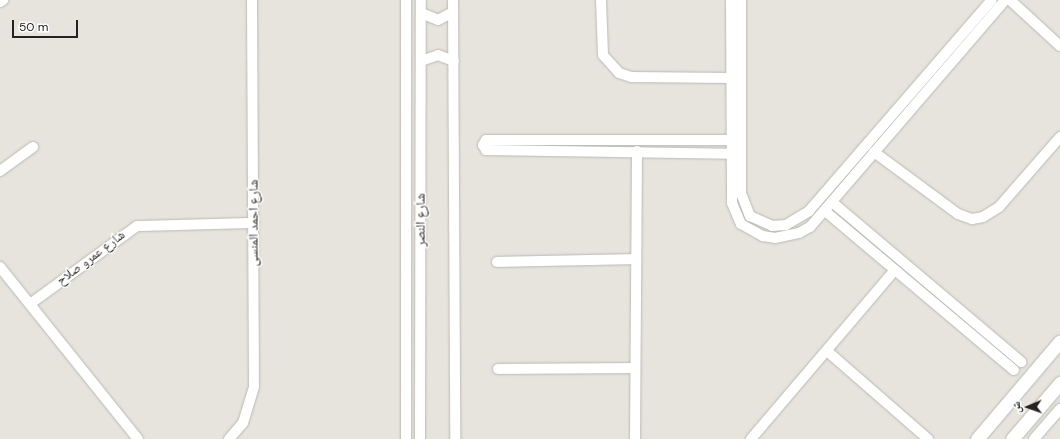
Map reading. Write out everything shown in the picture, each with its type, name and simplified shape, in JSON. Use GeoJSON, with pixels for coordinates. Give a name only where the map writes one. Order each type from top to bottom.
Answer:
{"type":"FeatureCollection","features":[{"type":"Feature","properties":{"kind":"street","name":"شارع احمد المنسى"},"geometry":{"type":"LineString","coordinates":[[229,439],[243,423],[254,387],[252,0]]}},
{"type":"Feature","properties":{"kind":"street"},"geometry":{"type":"LineString","coordinates":[[406,0],[406,439]]}},
{"type":"Feature","properties":{"kind":"street","name":"شارع النصر"},"geometry":{"type":"LineString","coordinates":[[420,439],[421,0]]}},
{"type":"Feature","properties":{"kind":"street"},"geometry":{"type":"LineString","coordinates":[[453,0],[455,439]]}},
{"type":"Feature","properties":{"kind":"street"},"geometry":{"type":"LineString","coordinates":[[601,0],[603,55],[619,73],[631,77],[730,78]]}},
{"type":"Feature","properties":{"kind":"street"},"geometry":{"type":"LineString","coordinates":[[731,0],[730,154],[735,214],[752,231],[763,236],[787,237],[810,226],[832,202],[874,152],[992,0]]}},
{"type":"Feature","properties":{"kind":"street"},"geometry":{"type":"LineString","coordinates":[[741,0],[741,193],[743,206],[759,222],[786,225],[809,211],[936,72],[1005,0]]}},
{"type":"Feature","properties":{"kind":"street"},"geometry":{"type":"LineString","coordinates":[[1010,0],[1060,46]]}},
{"type":"Feature","properties":{"kind":"street"},"geometry":{"type":"LineString","coordinates":[[421,13],[438,20],[454,12]]}},
{"type":"Feature","properties":{"kind":"street"},"geometry":{"type":"LineString","coordinates":[[421,61],[438,55],[454,61]]}},
{"type":"Feature","properties":{"kind":"street"},"geometry":{"type":"LineString","coordinates":[[874,152],[958,214],[972,219],[983,217],[999,207],[1060,137]]}},
{"type":"Feature","properties":{"kind":"street"},"geometry":{"type":"LineString","coordinates":[[730,140],[682,140],[532,145],[637,151],[730,154]]}},
{"type":"Feature","properties":{"kind":"street"},"geometry":{"type":"LineString","coordinates":[[682,140],[683,153]]}},
{"type":"Feature","properties":{"kind":"street"},"geometry":{"type":"LineString","coordinates":[[0,171],[33,147]]}},
{"type":"Feature","properties":{"kind":"street"},"geometry":{"type":"LineString","coordinates":[[634,439],[637,151]]}},
{"type":"Feature","properties":{"kind":"street"},"geometry":{"type":"LineString","coordinates":[[407,196],[420,195]]}},
{"type":"Feature","properties":{"kind":"street"},"geometry":{"type":"LineString","coordinates":[[832,202],[1021,362]]}},
{"type":"Feature","properties":{"kind":"street"},"geometry":{"type":"LineString","coordinates":[[825,210],[1014,370]]}},
{"type":"Feature","properties":{"kind":"street","name":"شارع عمرو صلاح"},"geometry":{"type":"LineString","coordinates":[[30,304],[137,226],[254,223]]}},
{"type":"Feature","properties":{"kind":"street"},"geometry":{"type":"LineString","coordinates":[[854,235],[861,227]]}},
{"type":"Feature","properties":{"kind":"street"},"geometry":{"type":"LineString","coordinates":[[497,262],[635,259]]}},
{"type":"Feature","properties":{"kind":"street"},"geometry":{"type":"LineString","coordinates":[[0,267],[138,439]]}},
{"type":"Feature","properties":{"kind":"street"},"geometry":{"type":"LineString","coordinates":[[757,437],[826,351],[895,270]]}},
{"type":"Feature","properties":{"kind":"street"},"geometry":{"type":"LineString","coordinates":[[977,439],[1060,341]]}},
{"type":"Feature","properties":{"kind":"street"},"geometry":{"type":"LineString","coordinates":[[826,351],[928,439]]}},
{"type":"Feature","properties":{"kind":"street"},"geometry":{"type":"LineString","coordinates":[[498,369],[634,368]]}},
{"type":"Feature","properties":{"kind":"street"},"geometry":{"type":"LineString","coordinates":[[1012,439],[1060,385]]}},
{"type":"Feature","properties":{"kind":"street"},"geometry":{"type":"LineString","coordinates":[[1034,439],[1060,409]]}}]}
